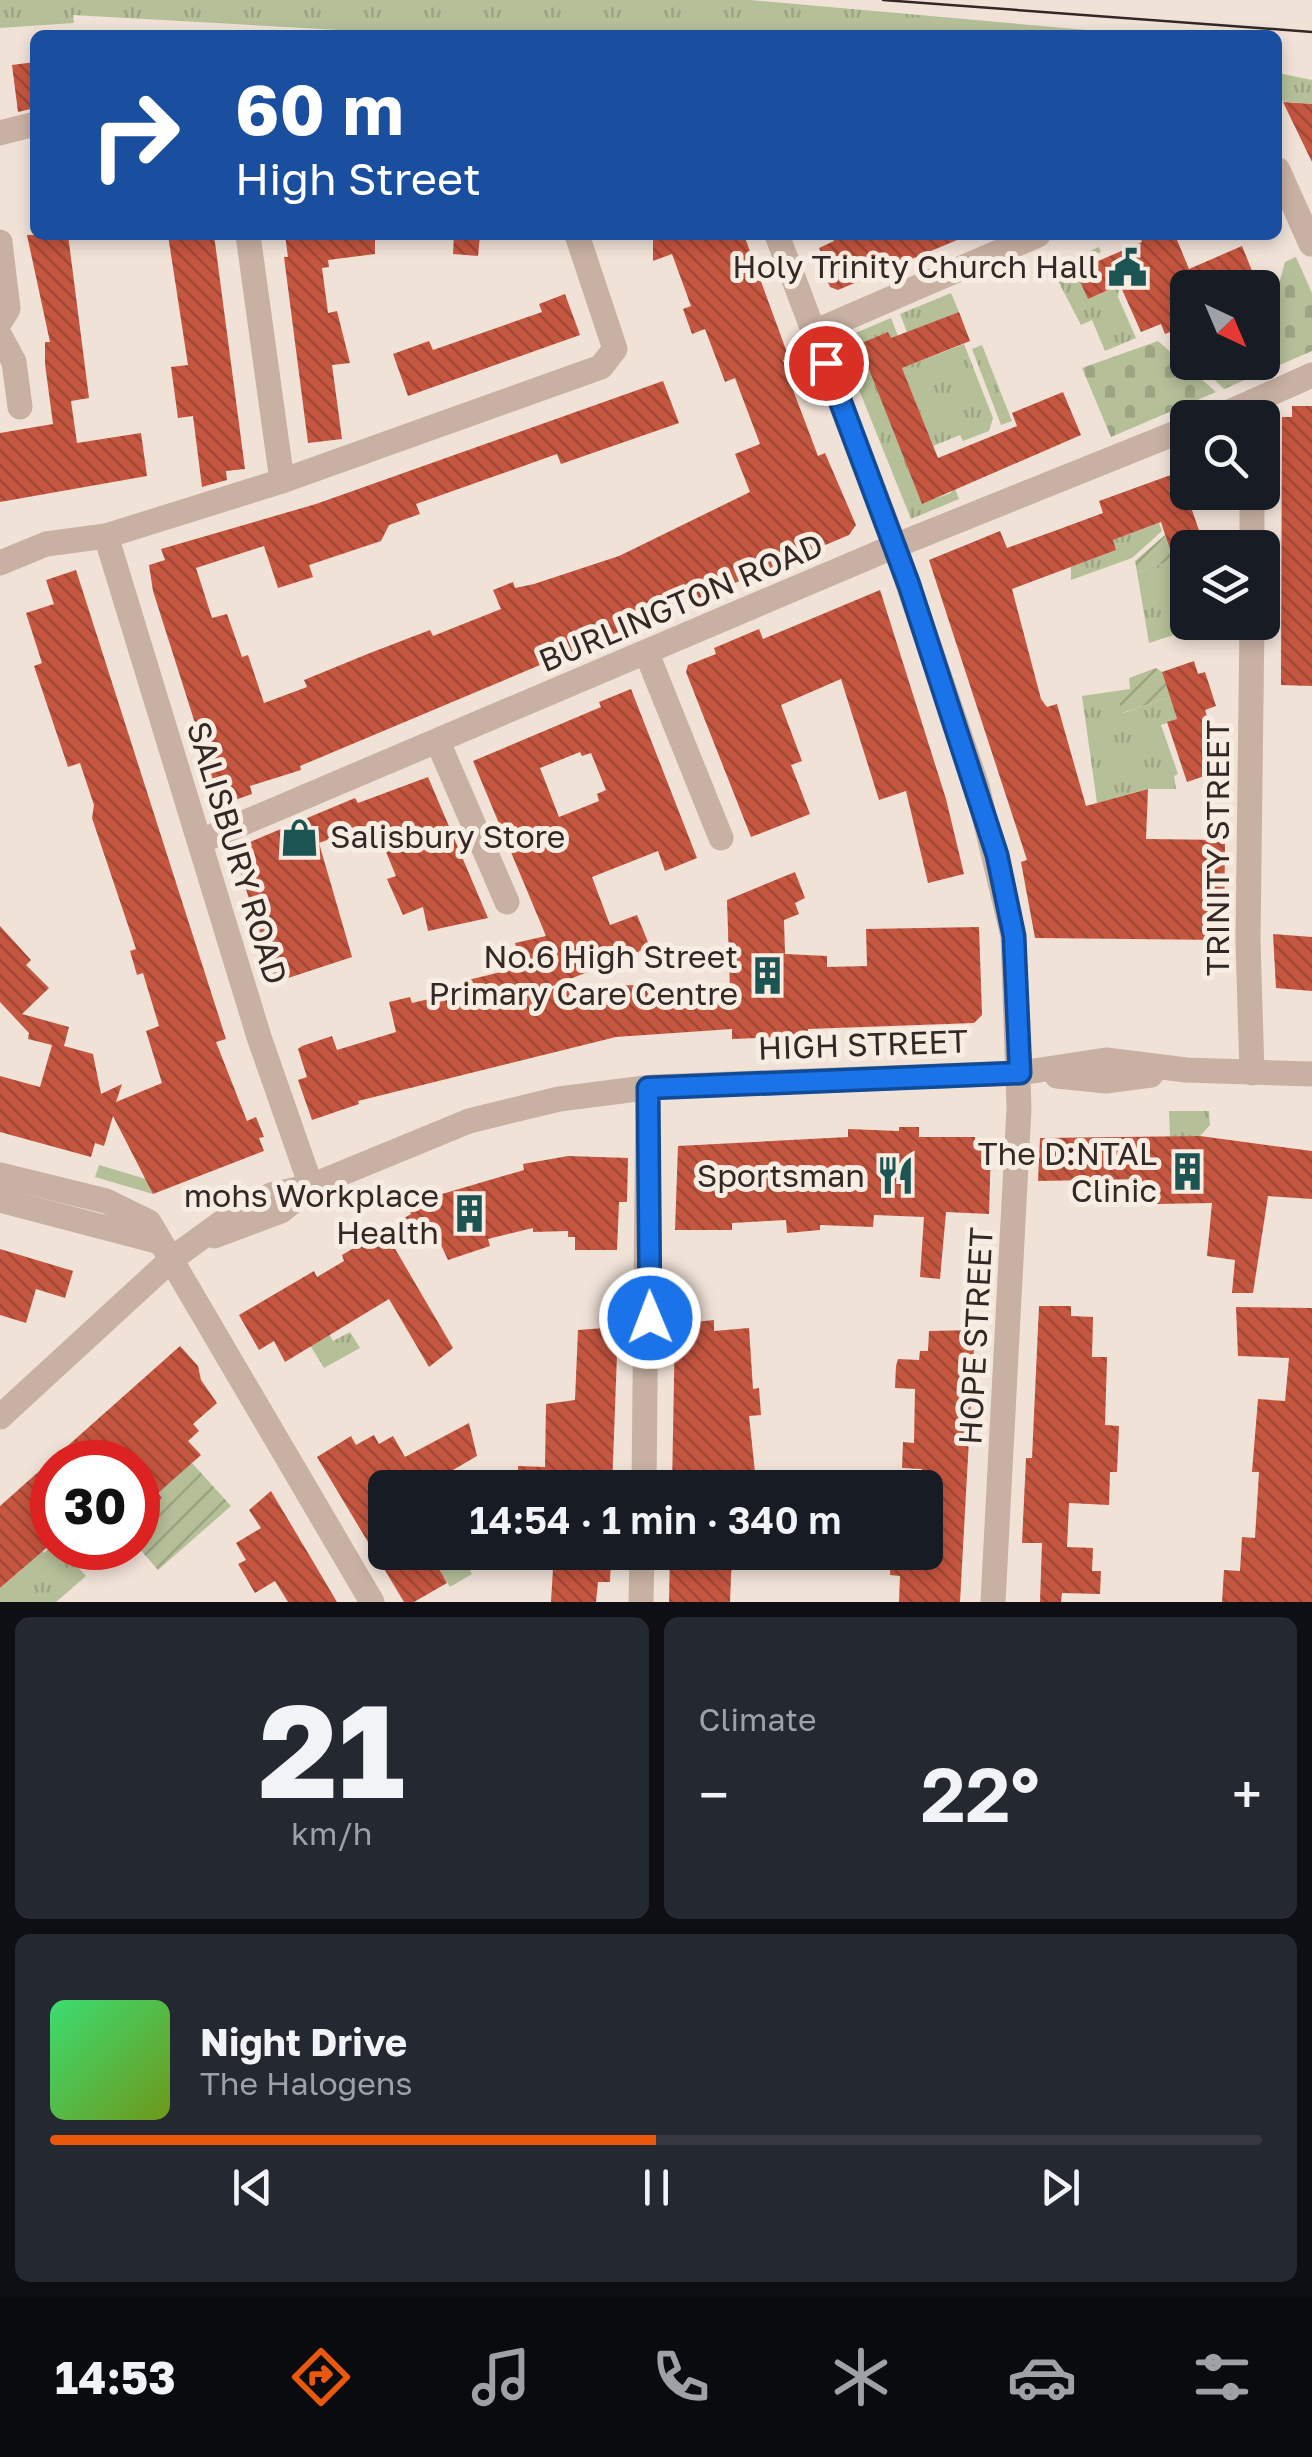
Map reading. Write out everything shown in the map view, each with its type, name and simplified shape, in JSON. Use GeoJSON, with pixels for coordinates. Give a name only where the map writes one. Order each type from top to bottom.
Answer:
{"type":"FeatureCollection","features":[{"type":"Feature","properties":{"kind":"street"},"geometry":{"type":"LineString","coordinates":[[0,133],[30,125]]}},
{"type":"Feature","properties":{"kind":"street"},"geometry":{"type":"LineString","coordinates":[[1282,179],[1312,244]]}},
{"type":"Feature","properties":{"kind":"street"},"geometry":{"type":"LineString","coordinates":[[249,240],[282,481]]}},
{"type":"Feature","properties":{"kind":"street"},"geometry":{"type":"LineString","coordinates":[[0,562],[46,544],[106,536],[282,481],[610,361],[615,349],[612,331],[579,240]]}},
{"type":"Feature","properties":{"kind":"street","name":"HOPE STREET"},"geometry":{"type":"LineString","coordinates":[[779,240],[895,546],[977,786],[1014,936],[1020,1073],[993,1602]]}},
{"type":"Feature","properties":{"kind":"street"},"geometry":{"type":"LineString","coordinates":[[814,332],[1026,240]]}},
{"type":"Feature","properties":{"kind":"street"},"geometry":{"type":"LineString","coordinates":[[0,242],[8,309],[0,322]]}},
{"type":"Feature","properties":{"kind":"street"},"geometry":{"type":"LineString","coordinates":[[0,336],[14,362],[20,407]]}},
{"type":"Feature","properties":{"kind":"street"},"geometry":{"type":"LineString","coordinates":[[1270,400],[1312,376]]}},
{"type":"Feature","properties":{"kind":"street","name":"BURLINGTON ROAD"},"geometry":{"type":"LineString","coordinates":[[200,841],[895,546],[1170,435]]}},
{"type":"Feature","properties":{"kind":"street","name":"SALISBURY ROAD"},"geometry":{"type":"LineString","coordinates":[[106,536],[259,1037],[310,1186]]}},
{"type":"Feature","properties":{"kind":"street","name":"TRINITY STREET"},"geometry":{"type":"LineString","coordinates":[[1252,640],[1248,940],[1252,1073]]}},
{"type":"Feature","properties":{"kind":"street"},"geometry":{"type":"LineString","coordinates":[[647,654],[721,838]]}},
{"type":"Feature","properties":{"kind":"street"},"geometry":{"type":"LineString","coordinates":[[438,742],[506,902]]}},
{"type":"Feature","properties":{"kind":"street","name":"HIGH STREET"},"geometry":{"type":"LineString","coordinates":[[0,1417],[164,1250],[202,1240],[238,1211],[271,1196],[310,1186],[469,1121],[559,1099],[648,1088],[1020,1073],[1106,1060],[1186,1070],[1312,1074]]}},
{"type":"Feature","properties":{"kind":"street"},"geometry":{"type":"LineString","coordinates":[[645,1470],[650,1318],[648,1088]]}},
{"type":"Feature","properties":{"kind":"street"},"geometry":{"type":"LineString","coordinates":[[0,1175],[136,1212],[149,1222],[372,1602]]}},
{"type":"Feature","properties":{"kind":"street"},"geometry":{"type":"LineString","coordinates":[[0,1200],[164,1250]]}},
{"type":"Feature","properties":{"kind":"street"},"geometry":{"type":"LineString","coordinates":[[641,1602],[642,1570]]}},
{"type":"Feature","properties":{"kind":"green space"},"geometry":{"type":"Polygon","coordinates":[[[0,0],[750,0],[1087,30],[339,30],[73,15],[74,23],[0,28],[0,0]]]}},
{"type":"Feature","properties":{"kind":"green space"},"geometry":{"type":"Polygon","coordinates":[[[1282,74],[1312,80],[1312,104],[1282,101],[1282,74]]]}},
{"type":"Feature","properties":{"kind":"green space"},"geometry":{"type":"Polygon","coordinates":[[[1099,247],[1101,252],[1068,267],[1072,276],[1077,274],[1088,299],[1120,286],[1118,297],[1136,338],[1105,351],[1092,320],[1081,325],[1055,275],[1064,262],[1099,247]]]}},
{"type":"Feature","properties":{"kind":"green space"},"geometry":{"type":"Polygon","coordinates":[[[1296,257],[1312,293],[1312,351],[1280,365],[1280,280],[1285,262],[1296,257]]]}},
{"type":"Feature","properties":{"kind":"green space"},"geometry":{"type":"Polygon","coordinates":[[[951,293],[959,312],[907,332],[900,314],[951,293]]]}},
{"type":"Feature","properties":{"kind":"green space"},"geometry":{"type":"Polygon","coordinates":[[[891,318],[898,336],[891,338],[888,332],[859,344],[922,503],[951,493],[954,486],[959,499],[911,519],[839,340],[891,318]]]}},
{"type":"Feature","properties":{"kind":"green space"},"geometry":{"type":"Polygon","coordinates":[[[1158,341],[1170,352],[1170,380],[1202,380],[1216,392],[1197,400],[1170,400],[1170,412],[1111,437],[1082,368],[1158,341]]]}},
{"type":"Feature","properties":{"kind":"green space"},"geometry":{"type":"Polygon","coordinates":[[[964,344],[993,418],[989,431],[963,441],[960,435],[933,446],[902,368],[964,344]]]}},
{"type":"Feature","properties":{"kind":"green space"},"geometry":{"type":"Polygon","coordinates":[[[982,345],[1012,421],[1001,425],[972,349],[982,345]]]}},
{"type":"Feature","properties":{"kind":"green space"},"geometry":{"type":"Polygon","coordinates":[[[1215,380],[1245,380],[1224,389],[1215,380]]]}},
{"type":"Feature","properties":{"kind":"green space"},"geometry":{"type":"Polygon","coordinates":[[[1159,523],[1162,531],[1132,558],[1071,580],[1071,567],[1116,550],[1113,540],[1159,523]]]}},
{"type":"Feature","properties":{"kind":"green space"},"geometry":{"type":"Polygon","coordinates":[[[1165,535],[1170,561],[1137,572],[1135,561],[1165,535]]]}},
{"type":"Feature","properties":{"kind":"green space"},"geometry":{"type":"Polygon","coordinates":[[[1170,561],[1170,636],[1149,643],[1137,572],[1170,561]]]}},
{"type":"Feature","properties":{"kind":"green space"},"geometry":{"type":"Polygon","coordinates":[[[1156,668],[1162,672],[1170,697],[1122,713],[1116,691],[1130,689],[1129,678],[1156,668]]]}},
{"type":"Feature","properties":{"kind":"green space"},"geometry":{"type":"Polygon","coordinates":[[[1116,691],[1123,713],[1170,697],[1177,719],[1161,725],[1178,774],[1174,776],[1176,789],[1147,789],[1097,803],[1082,696],[1116,691]]]}},
{"type":"Feature","properties":{"kind":"green space"},"geometry":{"type":"Polygon","coordinates":[[[1169,1111],[1209,1111],[1210,1125],[1200,1136],[1170,1137],[1169,1111]]]}},
{"type":"Feature","properties":{"kind":"green space"},"geometry":{"type":"Polygon","coordinates":[[[99,1165],[146,1179],[153,1194],[95,1177],[99,1165]]]}},
{"type":"Feature","properties":{"kind":"green space"},"geometry":{"type":"Polygon","coordinates":[[[314,1307],[333,1341],[350,1332],[360,1348],[324,1368],[294,1319],[314,1307]]]}},
{"type":"Feature","properties":{"kind":"green space"},"geometry":{"type":"Polygon","coordinates":[[[192,1463],[231,1506],[160,1568],[162,1498],[160,1487],[192,1463]]]}},
{"type":"Feature","properties":{"kind":"green space"},"geometry":{"type":"Polygon","coordinates":[[[29,1535],[30,1570],[81,1570],[86,1576],[56,1602],[0,1602],[0,1588],[21,1570],[8,1554],[29,1535]]]}},
{"type":"Feature","properties":{"kind":"green space"},"geometry":{"type":"Polygon","coordinates":[[[440,1570],[470,1570],[472,1574],[450,1587],[440,1570]]]}},
{"type":"Feature","properties":{"kind":"building"},"geometry":{"type":"Polygon","coordinates":[[[30,63],[30,109],[18,112],[12,65],[30,63]]]}},
{"type":"Feature","properties":{"kind":"building"},"geometry":{"type":"Polygon","coordinates":[[[1283,102],[1312,104],[1312,162],[1283,102]]]}},
{"type":"Feature","properties":{"kind":"building"},"geometry":{"type":"Polygon","coordinates":[[[27,235],[30,240],[69,240],[89,398],[71,401],[77,443],[141,433],[147,476],[0,502],[0,433],[53,424],[45,364],[45,342],[50,342],[27,235]]]}},
{"type":"Feature","properties":{"kind":"building"},"geometry":{"type":"Polygon","coordinates":[[[169,240],[215,240],[245,469],[226,471],[227,480],[202,487],[193,416],[178,418],[171,367],[188,365],[169,240]]]}},
{"type":"Feature","properties":{"kind":"building"},"geometry":{"type":"Polygon","coordinates":[[[286,240],[375,240],[375,254],[328,260],[329,267],[322,268],[328,313],[337,311],[350,363],[332,365],[342,439],[308,443],[284,257],[288,257],[286,240]]]}},
{"type":"Feature","properties":{"kind":"building"},"geometry":{"type":"Polygon","coordinates":[[[454,240],[480,240],[478,256],[453,254],[454,240]]]}},
{"type":"Feature","properties":{"kind":"building"},"geometry":{"type":"Polygon","coordinates":[[[653,240],[746,240],[789,358],[783,360],[818,456],[825,453],[856,525],[849,535],[300,766],[301,770],[250,786],[252,794],[221,805],[153,591],[149,565],[165,560],[161,549],[316,504],[663,381],[679,423],[561,464],[557,454],[416,504],[420,514],[389,525],[381,541],[309,565],[313,577],[278,588],[264,546],[196,568],[212,618],[227,614],[242,657],[248,655],[264,703],[307,687],[304,680],[370,653],[430,630],[433,636],[501,609],[493,590],[513,582],[515,588],[534,584],[619,556],[750,492],[735,454],[760,444],[735,378],[725,382],[705,329],[692,334],[683,309],[691,306],[672,254],[653,261],[653,240]]]}},
{"type":"Feature","properties":{"kind":"building"},"geometry":{"type":"Polygon","coordinates":[[[957,240],[838,290],[830,287],[819,248],[834,241],[957,240]]]}},
{"type":"Feature","properties":{"kind":"building","name":"Holy Trinity Church Hall"},"geometry":{"type":"Polygon","coordinates":[[[1141,240],[1177,240],[1189,269],[1242,246],[1252,270],[1170,270],[1170,332],[1165,334],[1161,324],[1141,332],[1120,285],[1088,299],[1072,264],[1093,255],[1096,262],[1141,240]]]}},
{"type":"Feature","properties":{"kind":"building"},"geometry":{"type":"Polygon","coordinates":[[[565,294],[580,335],[408,396],[393,354],[429,341],[433,350],[542,312],[539,304],[565,294]]]}},
{"type":"Feature","properties":{"kind":"building"},"geometry":{"type":"Polygon","coordinates":[[[959,312],[970,341],[902,368],[938,458],[1017,426],[1012,413],[1063,392],[1081,435],[922,504],[859,344],[888,332],[891,338],[959,312]]]}},
{"type":"Feature","properties":{"kind":"building"},"geometry":{"type":"Polygon","coordinates":[[[1292,406],[1312,406],[1312,686],[1281,685],[1282,417],[1292,417],[1292,406]]]}},
{"type":"Feature","properties":{"kind":"building"},"geometry":{"type":"Polygon","coordinates":[[[1170,475],[1170,510],[1192,510],[1199,530],[1170,530],[1170,550],[1161,522],[1113,540],[1116,550],[1012,589],[1041,699],[1047,707],[1057,704],[1086,806],[1148,789],[1146,839],[1225,840],[1224,940],[1035,938],[1021,862],[1027,860],[929,560],[1000,531],[1007,548],[1103,513],[1099,501],[1170,475]]]}},
{"type":"Feature","properties":{"kind":"building"},"geometry":{"type":"Polygon","coordinates":[[[76,570],[226,1039],[216,1042],[247,1121],[256,1117],[264,1137],[259,1138],[264,1151],[153,1194],[113,1116],[104,1146],[95,1143],[91,1157],[0,1132],[0,1076],[40,1087],[52,1045],[28,1039],[29,1033],[0,1002],[0,926],[31,960],[26,965],[49,988],[22,1014],[69,1027],[64,1046],[93,1054],[101,1094],[122,1084],[116,1102],[162,1083],[146,1031],[159,1026],[143,973],[137,975],[130,951],[136,949],[92,818],[94,805],[80,763],[68,767],[34,666],[42,663],[26,613],[54,604],[46,580],[76,570]]]}},
{"type":"Feature","properties":{"kind":"building"},"geometry":{"type":"Polygon","coordinates":[[[880,590],[946,799],[964,874],[928,883],[906,791],[879,800],[841,679],[781,705],[802,761],[791,765],[810,814],[751,837],[686,672],[688,665],[716,654],[714,648],[759,629],[763,639],[880,590]]]}},
{"type":"Feature","properties":{"kind":"building"},"geometry":{"type":"Polygon","coordinates":[[[1194,661],[1198,674],[1205,672],[1216,706],[1205,710],[1220,756],[1215,758],[1219,771],[1187,782],[1167,722],[1177,719],[1162,672],[1194,661]]]}},
{"type":"Feature","properties":{"kind":"building"},"geometry":{"type":"Polygon","coordinates":[[[631,689],[697,858],[665,871],[658,851],[592,877],[610,925],[637,915],[650,947],[545,989],[658,984],[658,999],[730,991],[727,900],[795,872],[805,898],[795,903],[799,914],[784,920],[785,954],[827,956],[827,967],[867,966],[866,929],[979,927],[982,1015],[974,1023],[808,1029],[808,1036],[732,1039],[732,1029],[616,1037],[358,1101],[359,1104],[312,1120],[298,1080],[307,1077],[298,1049],[332,1036],[337,1050],[396,1032],[389,1002],[410,997],[412,1003],[467,990],[464,981],[521,967],[515,943],[546,936],[473,761],[601,707],[599,702],[631,689]],[[580,752],[540,768],[559,817],[599,801],[597,794],[606,790],[591,753],[582,756],[580,752]]]}},
{"type":"Feature","properties":{"kind":"building"},"geometry":{"type":"Polygon","coordinates":[[[428,777],[488,918],[428,931],[423,907],[403,915],[387,879],[396,876],[374,823],[319,843],[352,957],[276,982],[233,849],[355,798],[358,803],[428,777]]]}},
{"type":"Feature","properties":{"kind":"building"},"geometry":{"type":"Polygon","coordinates":[[[1273,934],[1312,937],[1312,991],[1276,988],[1273,934]]]}},
{"type":"Feature","properties":{"kind":"building"},"geometry":{"type":"Polygon","coordinates":[[[899,1127],[919,1127],[919,1137],[975,1137],[975,1145],[991,1145],[989,1214],[946,1212],[940,1279],[920,1277],[924,1217],[874,1215],[873,1227],[820,1225],[820,1230],[787,1233],[786,1220],[732,1223],[732,1230],[675,1230],[678,1146],[848,1137],[848,1129],[899,1131],[899,1127]]]}},
{"type":"Feature","properties":{"kind":"building"},"geometry":{"type":"Polygon","coordinates":[[[1200,1136],[1312,1151],[1312,1199],[1268,1196],[1253,1293],[1232,1293],[1235,1260],[1207,1256],[1212,1203],[1156,1204],[1155,1188],[1142,1189],[1142,1179],[1038,1181],[1040,1138],[1200,1136]]]}},
{"type":"Feature","properties":{"kind":"building"},"geometry":{"type":"Polygon","coordinates":[[[568,1156],[628,1158],[627,1202],[619,1202],[617,1250],[575,1250],[575,1237],[568,1237],[568,1231],[533,1232],[533,1228],[488,1239],[490,1246],[448,1260],[436,1234],[394,1247],[453,1348],[429,1367],[389,1299],[285,1362],[274,1341],[259,1350],[239,1315],[314,1271],[317,1277],[344,1261],[342,1255],[411,1214],[408,1204],[524,1170],[523,1164],[568,1156]]]}},
{"type":"Feature","properties":{"kind":"building"},"geometry":{"type":"Polygon","coordinates":[[[0,1249],[73,1271],[65,1298],[36,1289],[26,1323],[0,1315],[0,1249]]]}},
{"type":"Feature","properties":{"kind":"building"},"geometry":{"type":"Polygon","coordinates":[[[1039,1306],[1071,1306],[1071,1316],[1093,1317],[1092,1357],[1107,1357],[1105,1425],[1119,1426],[1117,1472],[1110,1472],[1109,1505],[1069,1503],[1067,1547],[1093,1548],[1092,1571],[1101,1571],[1100,1594],[1062,1593],[1061,1602],[1040,1602],[1042,1543],[1022,1543],[1026,1458],[1032,1458],[1039,1306]]]}},
{"type":"Feature","properties":{"kind":"building"},"geometry":{"type":"Polygon","coordinates":[[[1236,1307],[1312,1308],[1312,1602],[1222,1602],[1224,1570],[1240,1571],[1242,1537],[1255,1538],[1259,1472],[1252,1472],[1258,1399],[1285,1401],[1289,1358],[1238,1356],[1236,1307]]]}},
{"type":"Feature","properties":{"kind":"building"},"geometry":{"type":"Polygon","coordinates":[[[714,1320],[714,1331],[749,1328],[753,1389],[759,1388],[761,1415],[749,1416],[755,1470],[672,1470],[675,1324],[714,1320]]]}},
{"type":"Feature","properties":{"kind":"building"},"geometry":{"type":"Polygon","coordinates":[[[618,1327],[613,1470],[518,1470],[518,1466],[545,1467],[546,1404],[575,1400],[578,1330],[618,1327]]]}},
{"type":"Feature","properties":{"kind":"building"},"geometry":{"type":"Polygon","coordinates":[[[975,1330],[960,1602],[899,1602],[900,1576],[890,1575],[890,1570],[943,1570],[943,1470],[902,1468],[903,1442],[914,1443],[915,1389],[895,1388],[898,1359],[919,1360],[920,1351],[928,1351],[929,1331],[975,1330]]]}},
{"type":"Feature","properties":{"kind":"building"},"geometry":{"type":"Polygon","coordinates":[[[180,1346],[198,1366],[201,1380],[217,1403],[193,1424],[199,1431],[188,1441],[201,1455],[160,1491],[160,1440],[74,1440],[180,1346]]]}},
{"type":"Feature","properties":{"kind":"building"},"geometry":{"type":"Polygon","coordinates":[[[469,1423],[477,1456],[453,1470],[368,1470],[368,1542],[317,1457],[351,1436],[356,1445],[374,1435],[379,1444],[393,1436],[405,1457],[469,1423]]]}},
{"type":"Feature","properties":{"kind":"building"},"geometry":{"type":"Polygon","coordinates":[[[30,1479],[30,1562],[0,1588],[0,1506],[30,1479]]]}},
{"type":"Feature","properties":{"kind":"building"},"geometry":{"type":"Polygon","coordinates":[[[271,1491],[337,1602],[288,1602],[275,1581],[255,1593],[238,1564],[246,1560],[236,1543],[261,1528],[249,1510],[271,1491]]]}},
{"type":"Feature","properties":{"kind":"building"},"geometry":{"type":"Polygon","coordinates":[[[385,1570],[440,1570],[447,1583],[414,1602],[404,1602],[385,1570]]]}},
{"type":"Feature","properties":{"kind":"building"},"geometry":{"type":"Polygon","coordinates":[[[553,1570],[610,1570],[610,1582],[598,1582],[596,1602],[551,1602],[553,1570]]]}},
{"type":"Feature","properties":{"kind":"building"},"geometry":{"type":"Polygon","coordinates":[[[670,1570],[731,1570],[730,1602],[669,1602],[670,1570]]]}},
{"type":"Feature","properties":{"kind":"tram line"},"geometry":{"type":"LineString","coordinates":[[883,0],[1312,32]]}},
{"type":"Feature","properties":{"kind":"place","name":"Holy Trinity Church Hall"},"geometry":{"type":"Point","coordinates":[1128,267]}},
{"type":"Feature","properties":{"kind":"place","name":"Salisbury Store"},"geometry":{"type":"Point","coordinates":[300,837]}},
{"type":"Feature","properties":{"kind":"place","name":"No.6 High Street Primary Care Centre"},"geometry":{"type":"Point","coordinates":[768,975]}},
{"type":"Feature","properties":{"kind":"place","name":"The D:NTAL Clinic"},"geometry":{"type":"Point","coordinates":[1187,1172]}},
{"type":"Feature","properties":{"kind":"place","name":"Sportsman"},"geometry":{"type":"Point","coordinates":[895,1176]}},
{"type":"Feature","properties":{"kind":"place","name":"mohs Workplace Health"},"geometry":{"type":"Point","coordinates":[469,1214]}},
{"type":"Feature","properties":{"kind":"route"},"geometry":{"type":"LineString","coordinates":[[650,1318],[648,1088],[722,1082],[1020,1073],[1014,936],[997,855],[909,585],[826,363]]}}]}
